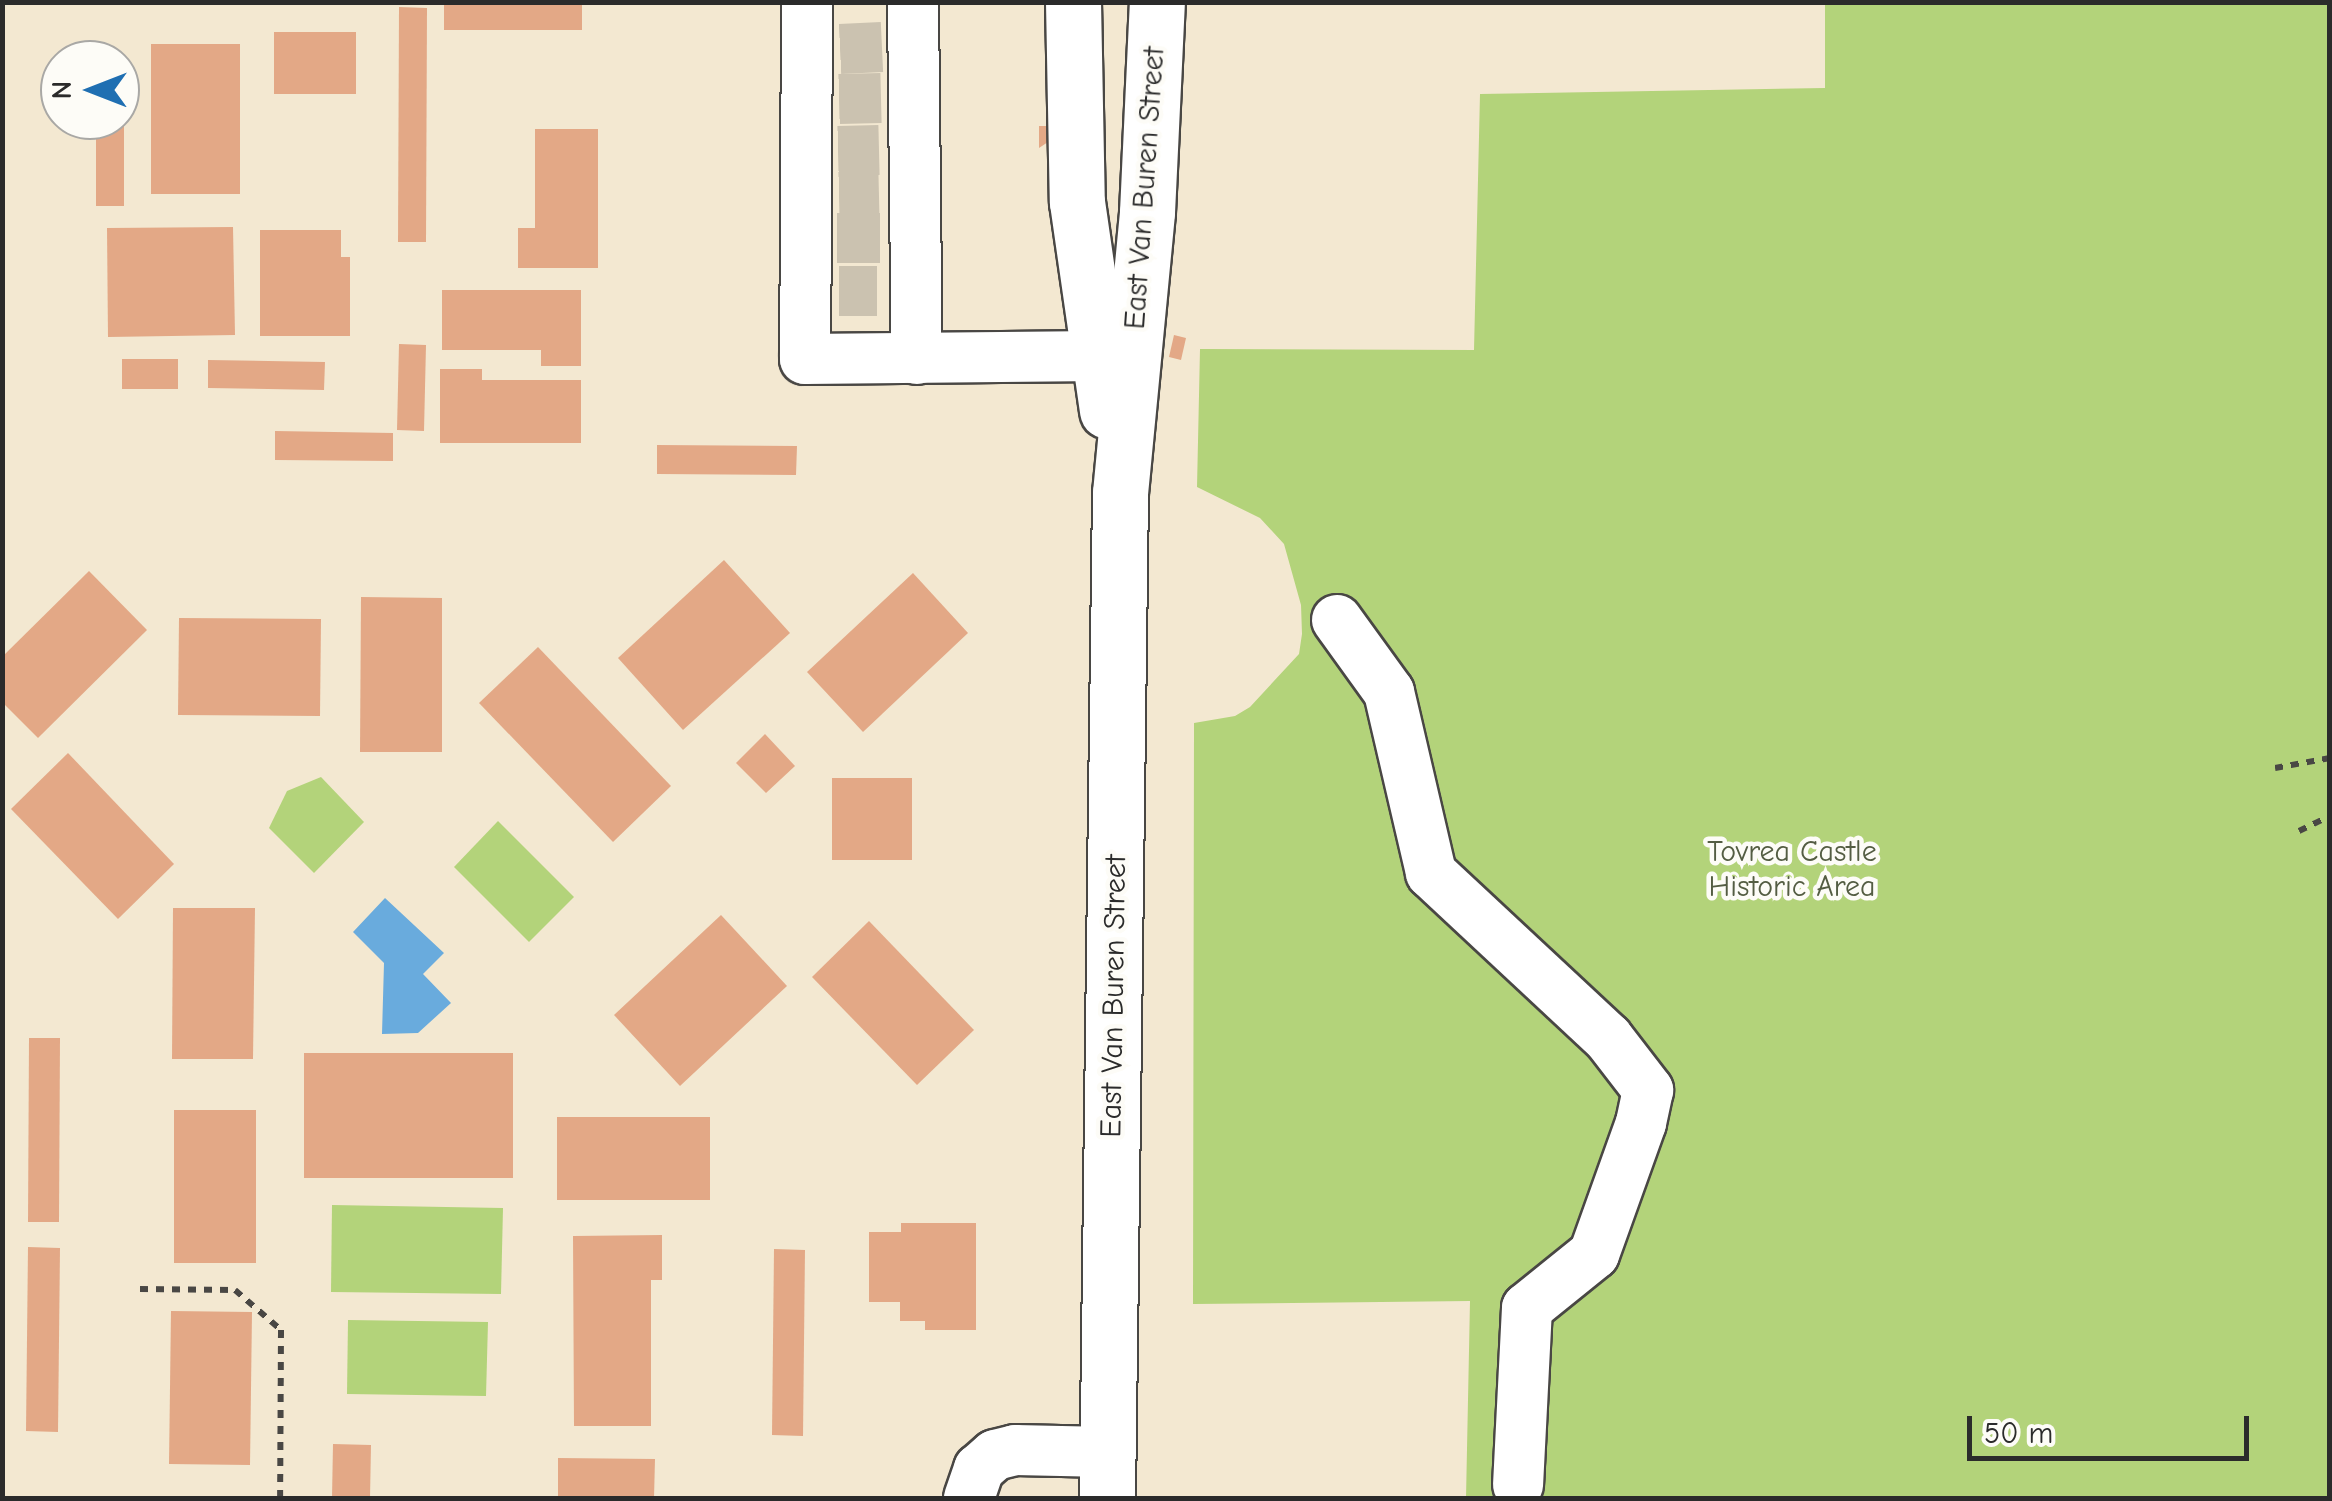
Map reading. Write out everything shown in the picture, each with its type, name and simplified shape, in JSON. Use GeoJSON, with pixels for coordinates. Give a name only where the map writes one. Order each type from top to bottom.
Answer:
{"type":"FeatureCollection","features":[{"type":"Feature","properties":{"kind":"main road","name":"East Van Buren Street"},"geometry":{"type":"LineString","coordinates":[[1073,2],[1077,202],[1120,493]]}},
{"type":"Feature","properties":{"kind":"main road","name":"East Van Buren Street"},"geometry":{"type":"LineString","coordinates":[[1107,1475],[1120,493],[1148,212],[1157,2]]}},
{"type":"Feature","properties":{"kind":"lane"},"geometry":{"type":"LineString","coordinates":[[860,33],[859,291],[805,359],[1099,356]]}},
{"type":"Feature","properties":{"kind":"lane"},"geometry":{"type":"LineString","coordinates":[[860,33],[859,291],[917,359]]}},
{"type":"Feature","properties":{"kind":"lane"},"geometry":{"type":"LineString","coordinates":[[1337,620],[1389,692],[1430,873],[1608,1038],[1648,1090],[1642,1123],[1594,1254],[1526,1308],[1518,1485]]}},
{"type":"Feature","properties":{"kind":"lane"},"geometry":{"type":"LineString","coordinates":[[969,1498],[979,1469],[996,1455],[1015,1450],[1107,1475]]}},
{"type":"Feature","properties":{"kind":"path"},"geometry":{"type":"LineString","coordinates":[[2275,768],[2330,758]]}},
{"type":"Feature","properties":{"kind":"path"},"geometry":{"type":"LineString","coordinates":[[2299,831],[2330,816]]}},
{"type":"Feature","properties":{"kind":"path"},"geometry":{"type":"LineString","coordinates":[[140,1288],[235,1290],[281,1330],[280,1498]]}},
{"type":"Feature","properties":{"kind":"green space","name":"Tovrea Castle Historic Area"},"geometry":{"type":"Polygon","coordinates":[[[1825,3],[2329,3],[2329,1498],[1466,1498],[1470,1301],[1193,1304],[1194,723],[1235,716],[1250,707],[1299,654],[1302,634],[1301,605],[1284,544],[1260,518],[1197,487],[1200,349],[1474,350],[1480,94],[1825,88],[1825,3]]]}},
{"type":"Feature","properties":{"kind":"green space"},"geometry":{"type":"Polygon","coordinates":[[[321,777],[364,822],[314,873],[269,828],[287,791],[321,777]]]}},
{"type":"Feature","properties":{"kind":"green space"},"geometry":{"type":"Polygon","coordinates":[[[498,821],[574,897],[529,942],[454,867],[498,821]]]}},
{"type":"Feature","properties":{"kind":"green space"},"geometry":{"type":"Polygon","coordinates":[[[332,1205],[503,1208],[501,1294],[331,1292],[332,1205]]]}},
{"type":"Feature","properties":{"kind":"green space"},"geometry":{"type":"Polygon","coordinates":[[[348,1320],[488,1322],[486,1396],[347,1394],[348,1320]]]}},
{"type":"Feature","properties":{"kind":"water"},"geometry":{"type":"Polygon","coordinates":[[[385,898],[444,953],[423,974],[451,1003],[418,1033],[382,1034],[384,963],[353,932],[385,898]]]}},
{"type":"Feature","properties":{"kind":"building"},"geometry":{"type":"Polygon","coordinates":[[[444,2],[582,2],[582,30],[444,30],[444,2]]]}},
{"type":"Feature","properties":{"kind":"building"},"geometry":{"type":"Polygon","coordinates":[[[399,7],[427,8],[426,242],[398,242],[399,7]]]}},
{"type":"Feature","properties":{"kind":"building"},"geometry":{"type":"Polygon","coordinates":[[[274,32],[356,32],[356,94],[274,94],[274,32]]]}},
{"type":"Feature","properties":{"kind":"building"},"geometry":{"type":"Polygon","coordinates":[[[151,44],[240,44],[240,194],[151,194],[151,44]]]}},
{"type":"Feature","properties":{"kind":"building"},"geometry":{"type":"Polygon","coordinates":[[[1039,126],[1048,126],[1048,142],[1039,148],[1039,126]]]}},
{"type":"Feature","properties":{"kind":"building"},"geometry":{"type":"Polygon","coordinates":[[[535,129],[598,129],[598,268],[518,268],[518,228],[535,228],[535,129]]]}},
{"type":"Feature","properties":{"kind":"building"},"geometry":{"type":"Polygon","coordinates":[[[96,140],[124,140],[124,206],[96,206],[96,140]]]}},
{"type":"Feature","properties":{"kind":"building"},"geometry":{"type":"Polygon","coordinates":[[[233,227],[235,335],[108,337],[107,228],[233,227]]]}},
{"type":"Feature","properties":{"kind":"building"},"geometry":{"type":"Polygon","coordinates":[[[260,230],[341,230],[341,257],[350,257],[350,336],[260,336],[260,230]]]}},
{"type":"Feature","properties":{"kind":"building"},"geometry":{"type":"Polygon","coordinates":[[[442,290],[581,290],[581,366],[541,366],[541,350],[442,350],[442,290]]]}},
{"type":"Feature","properties":{"kind":"building"},"geometry":{"type":"Polygon","coordinates":[[[1174,335],[1186,338],[1181,360],[1169,357],[1174,335]]]}},
{"type":"Feature","properties":{"kind":"building"},"geometry":{"type":"Polygon","coordinates":[[[399,344],[426,345],[424,431],[397,430],[399,344]]]}},
{"type":"Feature","properties":{"kind":"building"},"geometry":{"type":"Polygon","coordinates":[[[122,359],[178,359],[178,389],[122,389],[122,359]]]}},
{"type":"Feature","properties":{"kind":"building"},"geometry":{"type":"Polygon","coordinates":[[[208,360],[325,362],[324,390],[208,388],[208,360]]]}},
{"type":"Feature","properties":{"kind":"building"},"geometry":{"type":"Polygon","coordinates":[[[440,369],[482,369],[482,380],[581,380],[581,443],[440,443],[440,369]]]}},
{"type":"Feature","properties":{"kind":"building"},"geometry":{"type":"Polygon","coordinates":[[[275,431],[393,433],[393,461],[275,460],[275,431]]]}},
{"type":"Feature","properties":{"kind":"building"},"geometry":{"type":"Polygon","coordinates":[[[657,445],[797,446],[796,475],[657,474],[657,445]]]}},
{"type":"Feature","properties":{"kind":"building"},"geometry":{"type":"Polygon","coordinates":[[[724,560],[790,633],[683,730],[618,658],[724,560]]]}},
{"type":"Feature","properties":{"kind":"building"},"geometry":{"type":"Polygon","coordinates":[[[89,571],[147,630],[38,738],[2,702],[2,657],[89,571]]]}},
{"type":"Feature","properties":{"kind":"building"},"geometry":{"type":"Polygon","coordinates":[[[913,573],[968,633],[863,732],[807,672],[913,573]]]}},
{"type":"Feature","properties":{"kind":"building"},"geometry":{"type":"Polygon","coordinates":[[[361,597],[442,598],[442,752],[360,752],[361,597]]]}},
{"type":"Feature","properties":{"kind":"building"},"geometry":{"type":"Polygon","coordinates":[[[179,618],[321,619],[320,716],[178,715],[179,618]]]}},
{"type":"Feature","properties":{"kind":"building"},"geometry":{"type":"Polygon","coordinates":[[[538,647],[671,786],[613,842],[479,703],[538,647]]]}},
{"type":"Feature","properties":{"kind":"building"},"geometry":{"type":"Polygon","coordinates":[[[765,734],[795,766],[766,793],[736,763],[765,734]]]}},
{"type":"Feature","properties":{"kind":"building"},"geometry":{"type":"Polygon","coordinates":[[[68,753],[174,864],[118,919],[11,809],[68,753]]]}},
{"type":"Feature","properties":{"kind":"building"},"geometry":{"type":"Polygon","coordinates":[[[832,778],[912,778],[912,860],[832,860],[832,778]]]}},
{"type":"Feature","properties":{"kind":"building"},"geometry":{"type":"Polygon","coordinates":[[[173,908],[255,908],[253,1059],[172,1059],[173,908]]]}},
{"type":"Feature","properties":{"kind":"building"},"geometry":{"type":"Polygon","coordinates":[[[721,915],[787,986],[680,1086],[614,1015],[721,915]]]}},
{"type":"Feature","properties":{"kind":"building"},"geometry":{"type":"Polygon","coordinates":[[[869,921],[974,1030],[917,1085],[812,977],[869,921]]]}},
{"type":"Feature","properties":{"kind":"building"},"geometry":{"type":"Polygon","coordinates":[[[29,1038],[60,1038],[59,1222],[28,1222],[29,1038]]]}},
{"type":"Feature","properties":{"kind":"building"},"geometry":{"type":"Polygon","coordinates":[[[304,1053],[513,1053],[513,1178],[304,1178],[304,1053]]]}},
{"type":"Feature","properties":{"kind":"building"},"geometry":{"type":"Polygon","coordinates":[[[174,1110],[256,1110],[256,1263],[174,1263],[174,1110]]]}},
{"type":"Feature","properties":{"kind":"building"},"geometry":{"type":"Polygon","coordinates":[[[557,1117],[710,1117],[710,1200],[557,1200],[557,1117]]]}},
{"type":"Feature","properties":{"kind":"building"},"geometry":{"type":"Polygon","coordinates":[[[901,1223],[976,1223],[976,1330],[925,1330],[925,1321],[900,1321],[900,1302],[869,1302],[869,1232],[901,1232],[901,1223]]]}},
{"type":"Feature","properties":{"kind":"building"},"geometry":{"type":"Polygon","coordinates":[[[662,1235],[662,1280],[651,1280],[651,1426],[574,1426],[573,1236],[662,1235]]]}},
{"type":"Feature","properties":{"kind":"building"},"geometry":{"type":"Polygon","coordinates":[[[28,1247],[60,1248],[58,1432],[26,1431],[28,1247]]]}},
{"type":"Feature","properties":{"kind":"building"},"geometry":{"type":"Polygon","coordinates":[[[774,1249],[805,1250],[803,1436],[772,1435],[774,1249]]]}},
{"type":"Feature","properties":{"kind":"building"},"geometry":{"type":"Polygon","coordinates":[[[171,1311],[252,1312],[250,1465],[169,1464],[171,1311]]]}},
{"type":"Feature","properties":{"kind":"building"},"geometry":{"type":"Polygon","coordinates":[[[333,1444],[371,1445],[370,1498],[332,1498],[333,1444]]]}},
{"type":"Feature","properties":{"kind":"building"},"geometry":{"type":"Polygon","coordinates":[[[558,1458],[655,1459],[654,1498],[558,1498],[558,1458]]]}},
{"type":"Feature","properties":{"kind":"tunnel"},"geometry":{"type":"LineString","coordinates":[[840,49],[882,47]]}},
{"type":"Feature","properties":{"kind":"tunnel"},"geometry":{"type":"LineString","coordinates":[[839,99],[881,98]]}},
{"type":"Feature","properties":{"kind":"tunnel"},"geometry":{"type":"LineString","coordinates":[[838,151],[879,150]]}},
{"type":"Feature","properties":{"kind":"tunnel"},"geometry":{"type":"LineString","coordinates":[[839,197],[879,196]]}},
{"type":"Feature","properties":{"kind":"tunnel"},"geometry":{"type":"LineString","coordinates":[[837,238],[880,238]]}},
{"type":"Feature","properties":{"kind":"tunnel"},"geometry":{"type":"LineString","coordinates":[[839,291],[877,291]]}}]}
